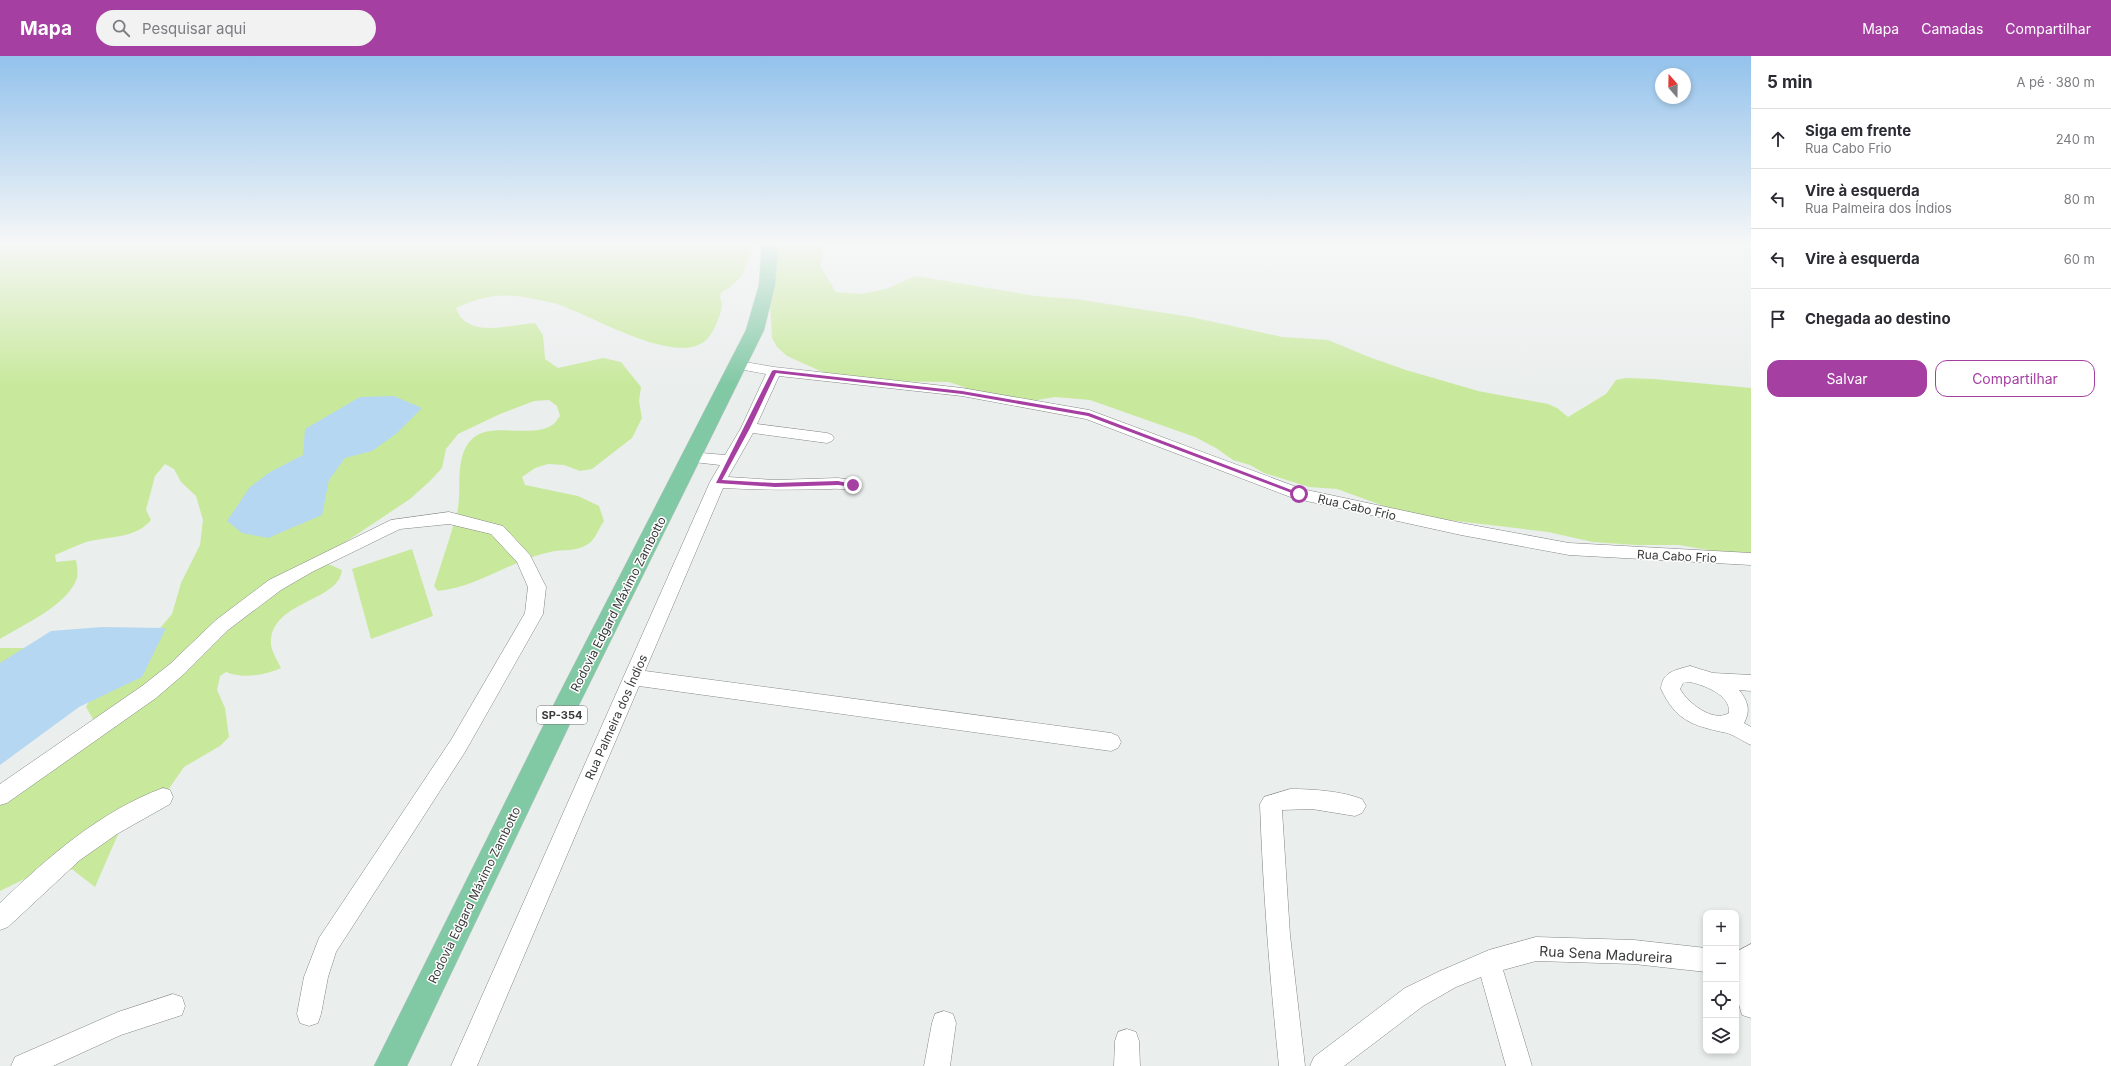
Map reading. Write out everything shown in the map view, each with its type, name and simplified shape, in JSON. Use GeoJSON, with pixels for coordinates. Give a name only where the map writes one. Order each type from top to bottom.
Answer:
{"type":"FeatureCollection","features":[{"type":"Feature","properties":{"kind":"main road","name":"Rodovia Edgard Máximo Zambotto"},"geometry":{"type":"LineString","coordinates":[[390,1066],[566,705],[665,511],[690,457],[738,366],[759,320],[766,291]]}},
{"type":"Feature","properties":{"kind":"street","name":"Rua Cabo Frio"},"geometry":{"type":"LineString","coordinates":[[738,366],[962,392],[1089,415],[1299,494],[1462,529],[1568,549],[1693,557],[1751,558]]}},
{"type":"Feature","properties":{"kind":"street","name":"Rua Palmeira dos Índios"},"geometry":{"type":"LineString","coordinates":[[464,1066],[718,482],[748,428],[774,371]]}},
{"type":"Feature","properties":{"kind":"street"},"geometry":{"type":"LineString","coordinates":[[748,428],[827,438]]}},
{"type":"Feature","properties":{"kind":"street"},"geometry":{"type":"LineString","coordinates":[[690,457],[730,461]]}},
{"type":"Feature","properties":{"kind":"street"},"geometry":{"type":"LineString","coordinates":[[718,482],[775,485],[838,483],[853,485]]}},
{"type":"Feature","properties":{"kind":"street"},"geometry":{"type":"LineString","coordinates":[[0,796],[149,692],[177,668],[222,625],[275,585],[306,568],[397,524],[449,518],[497,530],[524,559],[537,587],[534,614],[458,746],[327,946],[316,977],[309,1014]]}},
{"type":"Feature","properties":{"kind":"street"},"geometry":{"type":"LineString","coordinates":[[1712,680],[1732,695],[1739,706],[1739,717],[1734,722],[1716,724],[1692,715],[1682,707],[1671,691],[1671,684],[1674,678],[1681,675],[1701,676],[1712,680],[1751,683]]}},
{"type":"Feature","properties":{"kind":"street"},"geometry":{"type":"LineString","coordinates":[[633,677],[1111,742]]}},
{"type":"Feature","properties":{"kind":"street"},"geometry":{"type":"LineString","coordinates":[[1726,724],[1751,736]]}},
{"type":"Feature","properties":{"kind":"street"},"geometry":{"type":"LineString","coordinates":[[0,919],[59,863],[80,847],[116,823],[163,797]]}},
{"type":"Feature","properties":{"kind":"street"},"geometry":{"type":"LineString","coordinates":[[1292,1066],[1282,982],[1273,859],[1272,804],[1279,800],[1294,798],[1354,806]]}},
{"type":"Feature","properties":{"kind":"street","name":"Rua Sena Madureira"},"geometry":{"type":"LineString","coordinates":[[1323,1066],[1414,997],[1448,979],[1489,962],[1536,949],[1634,952],[1703,960]]}},
{"type":"Feature","properties":{"kind":"street"},"geometry":{"type":"LineString","coordinates":[[1742,961],[1736,969],[1749,994]]}},
{"type":"Feature","properties":{"kind":"street"},"geometry":{"type":"LineString","coordinates":[[1489,962],[1519,1066]]}},
{"type":"Feature","properties":{"kind":"street"},"geometry":{"type":"LineString","coordinates":[[24,1066],[118,1024],[173,1006]]}},
{"type":"Feature","properties":{"kind":"street"},"geometry":{"type":"LineString","coordinates":[[937,1066],[944,1023]]}},
{"type":"Feature","properties":{"kind":"street"},"geometry":{"type":"LineString","coordinates":[[1127,1041],[1127,1066]]}},
{"type":"Feature","properties":{"kind":"green space"},"geometry":{"type":"Polygon","coordinates":[[[0,291],[724,291],[720,295],[722,305],[718,319],[711,334],[705,341],[691,347],[674,347],[654,343],[632,336],[557,304],[525,297],[492,297],[471,302],[456,308],[461,318],[469,324],[479,327],[490,328],[535,323],[543,335],[545,359],[558,368],[603,358],[621,362],[641,387],[639,401],[642,418],[632,438],[592,469],[580,471],[564,465],[548,464],[535,468],[522,477],[525,485],[578,496],[599,506],[604,521],[593,540],[583,547],[555,551],[536,556],[453,589],[438,591],[434,586],[457,513],[459,504],[460,465],[462,455],[466,447],[472,439],[480,434],[500,430],[534,431],[544,429],[553,424],[560,416],[557,406],[549,400],[534,401],[500,414],[458,434],[446,449],[442,468],[430,481],[410,499],[335,549],[326,563],[342,570],[340,578],[337,582],[329,589],[297,607],[278,622],[273,632],[271,645],[281,668],[268,673],[254,675],[246,676],[226,672],[220,676],[217,690],[225,708],[229,737],[220,746],[184,767],[168,790],[123,823],[95,887],[73,870],[51,866],[0,891],[0,788],[94,721],[86,707],[93,694],[131,662],[172,614],[181,583],[200,545],[203,520],[196,496],[181,482],[174,469],[165,464],[155,476],[146,510],[151,520],[145,526],[131,533],[90,541],[55,555],[56,562],[76,560],[77,578],[72,588],[55,606],[0,639],[0,291]]]}},
{"type":"Feature","properties":{"kind":"green space"},"geometry":{"type":"Polygon","coordinates":[[[771,291],[835,291],[861,294],[875,291],[1007,291],[1036,296],[1076,299],[1191,317],[1282,337],[1328,340],[1406,370],[1478,391],[1548,404],[1557,408],[1568,417],[1606,394],[1616,380],[1626,378],[1654,379],[1751,388],[1751,555],[1744,556],[1679,545],[1635,545],[1593,542],[1548,532],[1431,518],[1395,510],[1337,489],[1309,487],[1264,473],[1250,465],[1233,460],[1216,448],[1195,437],[1090,400],[1055,397],[1026,402],[999,403],[990,394],[972,397],[964,387],[949,382],[877,381],[836,378],[787,356],[777,347],[772,338],[770,302],[771,291]]]}},
{"type":"Feature","properties":{"kind":"green space"},"geometry":{"type":"Polygon","coordinates":[[[412,549],[433,616],[371,639],[352,569],[412,549]]]}},
{"type":"Feature","properties":{"kind":"green space"},"geometry":{"type":"Polygon","coordinates":[[[0,648],[30,648],[0,692],[0,648]]]}},
{"type":"Feature","properties":{"kind":"water"},"geometry":{"type":"Polygon","coordinates":[[[394,396],[422,408],[396,434],[372,451],[345,458],[329,480],[322,515],[268,538],[242,533],[227,521],[250,487],[270,472],[303,455],[305,429],[360,397],[394,396]]]}},
{"type":"Feature","properties":{"kind":"water"},"geometry":{"type":"Polygon","coordinates":[[[102,627],[166,628],[142,677],[79,707],[0,765],[0,663],[51,631],[102,627]]]}},
{"type":"Feature","properties":{"kind":"route"},"geometry":{"type":"LineString","coordinates":[[853,485],[838,483],[775,485],[718,482],[748,428],[774,371],[962,392],[1089,415],[1299,494]]}}]}
